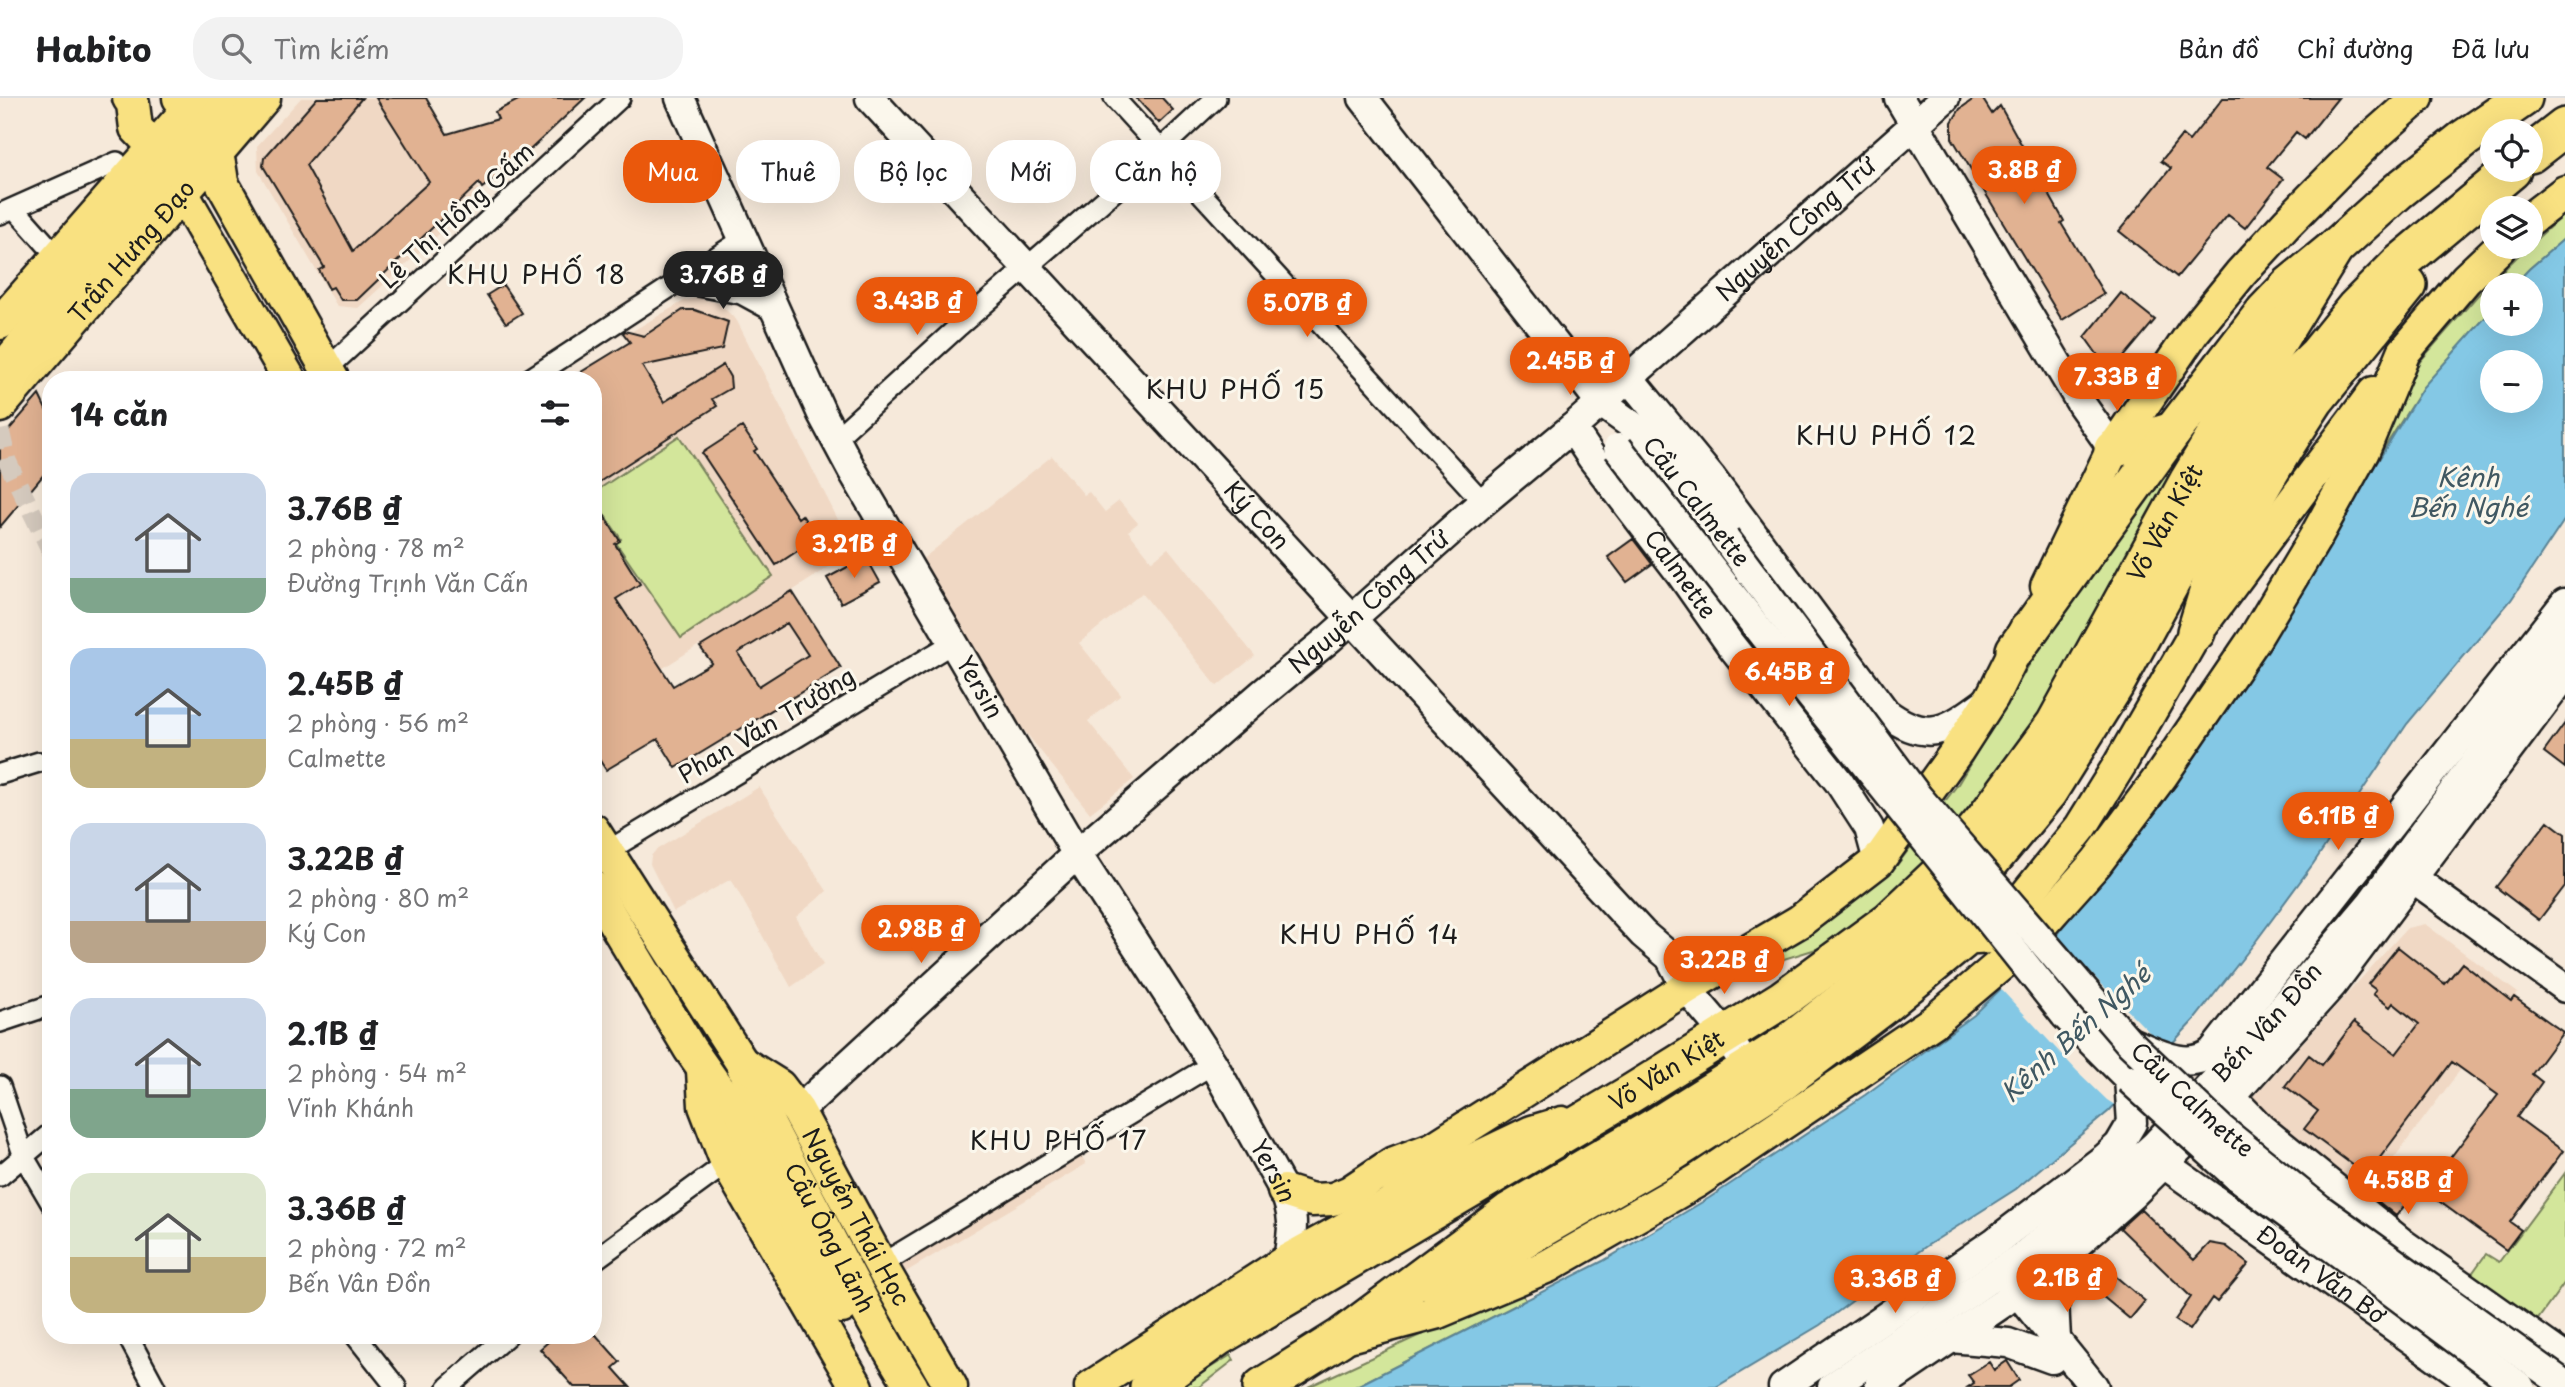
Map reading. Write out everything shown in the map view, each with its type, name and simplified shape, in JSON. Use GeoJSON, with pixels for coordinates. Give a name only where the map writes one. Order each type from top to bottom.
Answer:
{"type":"FeatureCollection","features":[{"type":"Feature","properties":{"kind":"highway"},"geometry":{"type":"LineString","coordinates":[[2335,248],[2398,191],[2465,138],[2523,98]]}},
{"type":"Feature","properties":{"kind":"highway"},"geometry":{"type":"LineString","coordinates":[[2543,144],[2565,127]]}},
{"type":"Feature","properties":{"kind":"highway"},"geometry":{"type":"LineString","coordinates":[[2196,632],[2218,560],[2330,410],[2416,277],[2467,210],[2498,182]]}},
{"type":"Feature","properties":{"kind":"highway","name":"Võ Văn Kiệt"},"geometry":{"type":"LineString","coordinates":[[1262,1387],[1340,1338],[1509,1212],[1749,1070],[1790,1042],[1908,949],[1962,896],[2048,792],[2096,717],[2250,437],[2288,383],[2318,354],[2356,307],[2398,265],[2467,210]]}},
{"type":"Feature","properties":{"kind":"highway","name":"Võ Văn Kiệt"},"geometry":{"type":"LineString","coordinates":[[2015,650],[2173,430],[2265,311],[2290,285],[2335,248]]}},
{"type":"Feature","properties":{"kind":"highway","name":"Võ Văn Kiệt"},"geometry":{"type":"LineString","coordinates":[[1149,1387],[1218,1337],[1597,1113],[1783,999],[1889,921],[1939,874],[1985,819],[2055,724],[2232,407],[2279,340],[2335,248]]}},
{"type":"Feature","properties":{"kind":"highway"},"geometry":{"type":"LineString","coordinates":[[2113,449],[2173,430]]}},
{"type":"Feature","properties":{"kind":"highway"},"geometry":{"type":"LineString","coordinates":[[1340,1338],[1467,1273],[1664,1158],[1782,1082],[1885,1004],[1968,936],[2008,922]]}},
{"type":"Feature","properties":{"kind":"main road","name":"Trần Hưng Đạo"},"geometry":{"type":"LineString","coordinates":[[0,296],[53,249],[155,147],[193,114],[233,98]]}},
{"type":"Feature","properties":{"kind":"main road","name":"Trần Hưng Đạo"},"geometry":{"type":"LineString","coordinates":[[0,406],[75,301],[155,147],[193,114],[264,98]]}},
{"type":"Feature","properties":{"kind":"main road","name":"Yersin"},"geometry":{"type":"LineString","coordinates":[[680,98],[742,240],[835,439],[891,540],[1077,854],[1213,1064],[1284,1191],[1292,1210],[1294,1224],[1288,1259]]}},
{"type":"Feature","properties":{"kind":"main road","name":"Ký Con"},"geometry":{"type":"LineString","coordinates":[[870,98],[1643,934],[1656,965],[1686,988],[1724,1034],[1749,1070]]}},
{"type":"Feature","properties":{"kind":"main road"},"geometry":{"type":"LineString","coordinates":[[1363,98],[1600,402]]}},
{"type":"Feature","properties":{"kind":"main road"},"geometry":{"type":"LineString","coordinates":[[1899,98],[2082,405],[2113,449]]}},
{"type":"Feature","properties":{"kind":"main road","name":"Nguyễn Công Trứ"},"geometry":{"type":"LineString","coordinates":[[797,1111],[1077,854],[1572,428],[1945,98]]}},
{"type":"Feature","properties":{"kind":"main road","name":"Võ Văn Kiệt"},"geometry":{"type":"LineString","coordinates":[[1393,1202],[1416,1167],[1434,1149],[1686,988],[1800,921],[1878,861],[1992,697],[2113,449],[2193,332],[2241,273],[2355,153],[2417,98]]}},
{"type":"Feature","properties":{"kind":"main road"},"geometry":{"type":"LineString","coordinates":[[193,114],[222,183],[328,371]]}},
{"type":"Feature","properties":{"kind":"main road","name":"Trần Hưng Đạo"},"geometry":{"type":"LineString","coordinates":[[0,323],[125,152],[155,147]]}},
{"type":"Feature","properties":{"kind":"main road"},"geometry":{"type":"LineString","coordinates":[[155,147],[285,371]]}},
{"type":"Feature","properties":{"kind":"main road"},"geometry":{"type":"LineString","coordinates":[[2543,209],[2565,192]]}},
{"type":"Feature","properties":{"kind":"main road","name":"Võ Văn Kiệt"},"geometry":{"type":"LineString","coordinates":[[1340,1338],[1437,1312],[1548,1266],[1685,1188],[1933,1022],[2019,949],[2096,863],[2161,776],[2255,638],[2363,451],[2404,352],[2466,279],[2487,259]]}},
{"type":"Feature","properties":{"kind":"main road","name":"Trần Hưng Đạo"},"geometry":{"type":"LineString","coordinates":[[0,372],[75,301]]}},
{"type":"Feature","properties":{"kind":"main road"},"geometry":{"type":"LineString","coordinates":[[2330,410],[2404,352]]}},
{"type":"Feature","properties":{"kind":"main road"},"geometry":{"type":"LineString","coordinates":[[1628,377],[1712,479],[1886,713],[1918,730],[1938,731],[1959,721],[1992,697]]}},
{"type":"Feature","properties":{"kind":"main road","name":"Cầu Calmette"},"geometry":{"type":"LineString","coordinates":[[1600,402],[1640,431],[1726,538],[2008,922],[2065,1015],[2129,1079],[2236,1176],[2520,1387]]}},
{"type":"Feature","properties":{"kind":"main road","name":"Cầu Calmette"},"geometry":{"type":"LineString","coordinates":[[1600,402],[1618,448],[1818,706],[2008,922],[2221,1129],[2320,1209],[2565,1385]]}},
{"type":"Feature","properties":{"kind":"main road","name":"Calmette"},"geometry":{"type":"LineString","coordinates":[[1572,428],[1730,644],[1839,782],[1869,828],[1878,861]]}},
{"type":"Feature","properties":{"kind":"main road"},"geometry":{"type":"LineString","coordinates":[[2128,1041],[2185,1061],[2201,1059],[2213,1051],[2551,638],[2565,603]]}},
{"type":"Feature","properties":{"kind":"main road"},"geometry":{"type":"LineString","coordinates":[[2008,922],[2081,827],[2196,632]]}},
{"type":"Feature","properties":{"kind":"main road","name":"Bến Vân Đồn"},"geometry":{"type":"LineString","coordinates":[[1879,1387],[1951,1338],[2058,1228],[2154,1146],[2273,1019],[2371,903],[2551,638]]}},
{"type":"Feature","properties":{"kind":"main road","name":"Bến Vân Đồn"},"geometry":{"type":"LineString","coordinates":[[1832,1387],[2002,1287],[2069,1251],[2164,1164],[2231,1097],[2332,985],[2565,675]]}},
{"type":"Feature","properties":{"kind":"main road"},"geometry":{"type":"LineString","coordinates":[[1813,750],[1876,701]]}},
{"type":"Feature","properties":{"kind":"main road","name":"Nguyễn Thái Học"},"geometry":{"type":"LineString","coordinates":[[602,846],[739,1083]]}},
{"type":"Feature","properties":{"kind":"main road"},"geometry":{"type":"LineString","coordinates":[[2414,878],[2565,988]]}},
{"type":"Feature","properties":{"kind":"main road","name":"Nguyễn Thái Học"},"geometry":{"type":"LineString","coordinates":[[602,902],[703,1069],[705,1106],[727,1163],[857,1387]]}},
{"type":"Feature","properties":{"kind":"main road","name":"Nguyễn Thái Học"},"geometry":{"type":"LineString","coordinates":[[703,1069],[739,1083],[779,1086],[797,1111],[880,1265],[930,1383]]}},
{"type":"Feature","properties":{"kind":"main road"},"geometry":{"type":"LineString","coordinates":[[1783,1387],[1996,1241],[2105,1158],[2119,1144],[2132,1123],[2129,1079]]}},
{"type":"Feature","properties":{"kind":"main road","name":"Cầu Ông Lãnh"},"geometry":{"type":"LineString","coordinates":[[739,1083],[862,1300],[930,1383]]}},
{"type":"Feature","properties":{"kind":"main road","name":"Cầu Ông Lãnh"},"geometry":{"type":"LineString","coordinates":[[739,1083],[888,1387]]}},
{"type":"Feature","properties":{"kind":"main road"},"geometry":{"type":"LineString","coordinates":[[2231,1097],[2262,1128],[2406,1245],[2565,1358]]}},
{"type":"Feature","properties":{"kind":"main road","name":"Võ Văn Kiệt"},"geometry":{"type":"LineString","coordinates":[[1091,1387],[1288,1259],[1393,1202],[1515,1139],[1597,1113]]}},
{"type":"Feature","properties":{"kind":"main road"},"geometry":{"type":"LineString","coordinates":[[1284,1191],[1312,1200],[1333,1199],[1350,1192],[1392,1164],[1434,1149]]}},
{"type":"Feature","properties":{"kind":"main road","name":"Đoàn Văn Bơ"},"geometry":{"type":"LineString","coordinates":[[2164,1164],[2479,1387]]}},
{"type":"Feature","properties":{"kind":"main road"},"geometry":{"type":"LineString","coordinates":[[2069,1251],[2054,1300],[2054,1349],[2076,1387]]}},
{"type":"Feature","properties":{"kind":"main road"},"geometry":{"type":"LineString","coordinates":[[2002,1287],[2054,1349],[2094,1387]]}},
{"type":"Feature","properties":{"kind":"main road"},"geometry":{"type":"LineString","coordinates":[[1951,1338],[2054,1349]]}},
{"type":"Feature","properties":{"kind":"street","name":"Lê Thị Hồng Gấm"},"geometry":{"type":"LineString","coordinates":[[333,371],[620,98]]}},
{"type":"Feature","properties":{"kind":"street"},"geometry":{"type":"LineString","coordinates":[[1114,98],[1152,140]]}},
{"type":"Feature","properties":{"kind":"street"},"geometry":{"type":"LineString","coordinates":[[1172,140],[1216,98]]}},
{"type":"Feature","properties":{"kind":"street"},"geometry":{"type":"LineString","coordinates":[[53,249],[7,211],[117,162]]}},
{"type":"Feature","properties":{"kind":"street"},"geometry":{"type":"LineString","coordinates":[[835,439],[959,326],[1101,203]]}},
{"type":"Feature","properties":{"kind":"street"},"geometry":{"type":"LineString","coordinates":[[1209,203],[1483,502]]}},
{"type":"Feature","properties":{"kind":"street"},"geometry":{"type":"LineString","coordinates":[[542,371],[742,240]]}},
{"type":"Feature","properties":{"kind":"street"},"geometry":{"type":"LineString","coordinates":[[677,282],[741,294],[778,313]]}},
{"type":"Feature","properties":{"kind":"street","name":"Phan Văn Trường"},"geometry":{"type":"LineString","coordinates":[[602,839],[953,643]]}},
{"type":"Feature","properties":{"kind":"street"},"geometry":{"type":"LineString","coordinates":[[0,774],[38,762]]}},
{"type":"Feature","properties":{"kind":"street"},"geometry":{"type":"LineString","coordinates":[[0,1021],[42,1009]]}},
{"type":"Feature","properties":{"kind":"street"},"geometry":{"type":"LineString","coordinates":[[880,1265],[1213,1064]]}},
{"type":"Feature","properties":{"kind":"street"},"geometry":{"type":"LineString","coordinates":[[0,1086],[24,1157],[42,1188]]}},
{"type":"Feature","properties":{"kind":"street"},"geometry":{"type":"LineString","coordinates":[[0,1176],[42,1141]]}},
{"type":"Feature","properties":{"kind":"street"},"geometry":{"type":"LineString","coordinates":[[602,1254],[727,1163]]}},
{"type":"Feature","properties":{"kind":"street"},"geometry":{"type":"LineString","coordinates":[[132,1344],[155,1387]]}},
{"type":"Feature","properties":{"kind":"street"},"geometry":{"type":"LineString","coordinates":[[362,1344],[396,1387]]}},
{"type":"Feature","properties":{"kind":"street"},"geometry":{"type":"LineString","coordinates":[[448,1387],[498,1344]]}},
{"type":"Feature","properties":{"kind":"shaded area"},"geometry":{"type":"Polygon","coordinates":[[[301,98],[426,98],[482,195],[358,308],[337,306],[258,171],[257,146],[301,98]]]}},
{"type":"Feature","properties":{"kind":"shaded area"},"geometry":{"type":"Polygon","coordinates":[[[697,298],[719,303],[737,321],[854,551],[792,591],[841,668],[754,722],[699,645],[602,707],[602,440],[665,401],[624,336],[684,301],[697,298]]]}},
{"type":"Feature","properties":{"kind":"shaded area"},"geometry":{"type":"Polygon","coordinates":[[[1052,456],[1084,495],[1089,492],[1105,512],[1119,501],[1138,523],[1128,531],[1152,561],[1168,548],[1255,656],[1217,686],[1142,593],[1079,643],[1121,695],[1088,721],[1134,779],[1090,813],[901,576],[1052,456]]]}},
{"type":"Feature","properties":{"kind":"shaded area"},"geometry":{"type":"Polygon","coordinates":[[[759,787],[827,891],[796,917],[823,965],[791,987],[731,879],[674,912],[650,864],[651,856],[656,850],[759,787]]]}},
{"type":"Feature","properties":{"kind":"shaded area"},"geometry":{"type":"Polygon","coordinates":[[[2425,924],[2518,993],[2364,1198],[2255,1116],[2251,1100],[2407,928],[2425,924]]]}},
{"type":"Feature","properties":{"kind":"shaded area"},"geometry":{"type":"Polygon","coordinates":[[[1078,1149],[1086,1164],[894,1279],[885,1265],[1078,1149]]]}},
{"type":"Feature","properties":{"kind":"green space"},"geometry":{"type":"Polygon","coordinates":[[[2565,213],[2565,238],[2543,257],[2543,233],[2565,213]]]}},
{"type":"Feature","properties":{"kind":"green space"},"geometry":{"type":"Polygon","coordinates":[[[2515,259],[2541,259],[2525,273],[2500,273],[2515,259]]]}},
{"type":"Feature","properties":{"kind":"green space"},"geometry":{"type":"Polygon","coordinates":[[[2480,293],[2480,323],[2423,387],[2376,461],[2408,382],[2421,360],[2480,293]]]}},
{"type":"Feature","properties":{"kind":"green space"},"geometry":{"type":"Polygon","coordinates":[[[679,436],[773,576],[681,638],[616,543],[621,539],[602,511],[602,487],[679,436]]]}},
{"type":"Feature","properties":{"kind":"green space"},"geometry":{"type":"Polygon","coordinates":[[[2169,462],[2178,470],[2047,710],[1999,781],[1915,877],[1826,946],[1735,974],[1808,929],[1897,865],[1958,784],[2091,567],[2169,462]]]}},
{"type":"Feature","properties":{"kind":"green space"},"geometry":{"type":"Polygon","coordinates":[[[2565,1173],[2565,1282],[2536,1322],[2471,1275],[2486,1254],[2499,1262],[2565,1173]]]}},
{"type":"Feature","properties":{"kind":"green space"},"geometry":{"type":"Polygon","coordinates":[[[1519,1289],[1526,1300],[1355,1387],[1308,1387],[1519,1289]]]}},
{"type":"Feature","properties":{"kind":"green space"},"geometry":{"type":"Polygon","coordinates":[[[1231,1355],[1234,1360],[1199,1387],[1179,1387],[1231,1355]]]}},
{"type":"Feature","properties":{"kind":"water","name":"Kênh Bến Nghé"},"geometry":{"type":"Polygon","coordinates":[[[2565,238],[2565,519],[2511,600],[2407,724],[2313,864],[2256,941],[2194,1020],[2109,1111],[2016,1189],[1925,1247],[1820,1325],[1716,1387],[1355,1387],[1603,1261],[1709,1198],[1865,1095],[1974,1015],[2057,934],[2140,831],[2294,599],[2423,387],[2480,323],[2480,336],[2543,336],[2543,273],[2525,273],[2565,238]]]}},
{"type":"Feature","properties":{"kind":"pier"},"geometry":{"type":"Polygon","coordinates":[[[2054,932],[2161,1044],[2118,1107],[2077,1071],[1998,986],[2054,932]]]}},
{"type":"Feature","properties":{"kind":"building"},"geometry":{"type":"Polygon","coordinates":[[[317,98],[362,98],[306,165],[353,251],[429,182],[376,98],[426,98],[447,134],[498,119],[495,112],[522,98],[585,98],[515,164],[482,188],[479,183],[357,300],[341,300],[333,287],[329,289],[319,270],[324,267],[263,166],[264,158],[317,98]]]}},
{"type":"Feature","properties":{"kind":"building"},"geometry":{"type":"Polygon","coordinates":[[[1136,98],[1162,98],[1173,110],[1159,123],[1136,98]]]}},
{"type":"Feature","properties":{"kind":"building"},"geometry":{"type":"Polygon","coordinates":[[[1975,98],[1982,98],[1992,114],[2000,106],[2064,221],[2061,223],[2104,294],[2062,320],[1952,138],[1952,122],[1960,109],[1975,98]]]}},
{"type":"Feature","properties":{"kind":"building"},"geometry":{"type":"Polygon","coordinates":[[[2223,98],[2338,98],[2305,139],[2296,132],[2267,167],[2283,179],[2245,228],[2228,215],[2177,277],[2119,231],[2171,168],[2161,161],[2182,135],[2189,141],[2223,98]]]}},
{"type":"Feature","properties":{"kind":"building"},"geometry":{"type":"Polygon","coordinates":[[[503,285],[522,313],[506,323],[487,295],[503,285]]]}},
{"type":"Feature","properties":{"kind":"building"},"geometry":{"type":"Polygon","coordinates":[[[2121,293],[2155,320],[2119,363],[2114,366],[2106,365],[2085,337],[2121,293]]]}},
{"type":"Feature","properties":{"kind":"building"},"geometry":{"type":"Polygon","coordinates":[[[683,310],[695,310],[728,322],[722,349],[642,366],[664,402],[723,365],[730,377],[731,388],[712,399],[717,406],[602,480],[602,371],[583,371],[630,342],[623,333],[625,331],[644,336],[683,310]]]}},
{"type":"Feature","properties":{"kind":"building"},"geometry":{"type":"Polygon","coordinates":[[[39,395],[42,401],[42,477],[0,527],[0,440],[39,395]]]}},
{"type":"Feature","properties":{"kind":"building"},"geometry":{"type":"Polygon","coordinates":[[[742,427],[757,449],[754,451],[798,518],[802,515],[817,538],[776,565],[702,453],[742,427]]]}},
{"type":"Feature","properties":{"kind":"building"},"geometry":{"type":"Polygon","coordinates":[[[602,512],[620,541],[615,544],[640,584],[616,599],[673,686],[712,663],[700,647],[792,591],[841,668],[676,768],[658,739],[606,770],[602,764],[602,512]],[[787,623],[738,653],[759,686],[808,655],[787,623]]]}},
{"type":"Feature","properties":{"kind":"building"},"geometry":{"type":"Polygon","coordinates":[[[1633,539],[1652,564],[1627,582],[1608,557],[1633,539]]]}},
{"type":"Feature","properties":{"kind":"building"},"geometry":{"type":"Polygon","coordinates":[[[866,557],[880,582],[841,603],[827,578],[866,557]]]}},
{"type":"Feature","properties":{"kind":"building"},"geometry":{"type":"Polygon","coordinates":[[[2565,723],[2565,768],[2544,752],[2565,723]]]}},
{"type":"Feature","properties":{"kind":"building"},"geometry":{"type":"Polygon","coordinates":[[[2548,821],[2565,834],[2565,886],[2539,920],[2496,887],[2548,821]]]}},
{"type":"Feature","properties":{"kind":"building"},"geometry":{"type":"Polygon","coordinates":[[[2398,947],[2445,984],[2462,963],[2511,1001],[2514,997],[2563,1032],[2532,1074],[2542,1082],[2517,1117],[2563,1151],[2510,1222],[2521,1230],[2506,1250],[2425,1191],[2498,1095],[2452,1062],[2379,1159],[2419,1188],[2396,1216],[2369,1194],[2377,1183],[2304,1129],[2318,1111],[2285,1086],[2309,1055],[2322,1065],[2354,1022],[2396,1054],[2419,1024],[2393,1003],[2390,1007],[2373,994],[2376,990],[2368,984],[2398,947]]]}},
{"type":"Feature","properties":{"kind":"building"},"geometry":{"type":"Polygon","coordinates":[[[2141,1209],[2194,1260],[2210,1243],[2226,1246],[2249,1264],[2217,1302],[2212,1298],[2190,1330],[2175,1320],[2191,1297],[2120,1228],[2141,1209]]]}},
{"type":"Feature","properties":{"kind":"building"},"geometry":{"type":"Polygon","coordinates":[[[2095,1259],[2145,1301],[2130,1319],[2079,1277],[2095,1259]]]}},
{"type":"Feature","properties":{"kind":"building"},"geometry":{"type":"Polygon","coordinates":[[[602,1342],[620,1362],[613,1368],[630,1387],[574,1387],[540,1349],[546,1344],[602,1344],[602,1342]]]}},
{"type":"Feature","properties":{"kind":"building"},"geometry":{"type":"Polygon","coordinates":[[[2007,1361],[2019,1380],[2009,1387],[1968,1387],[1974,1383],[1968,1375],[1989,1362],[1994,1370],[2007,1361]]]}},
{"type":"Feature","properties":{"kind":"tunnel"},"geometry":{"type":"LineString","coordinates":[[0,430],[7,461],[42,533]]}},
{"type":"Feature","properties":{"kind":"district","name":"KHU PHỐ 18"},"geometry":{"type":"Point","coordinates":[537,275]}},
{"type":"Feature","properties":{"kind":"district","name":"KHU PHỐ 15"},"geometry":{"type":"Point","coordinates":[1236,390]}},
{"type":"Feature","properties":{"kind":"district","name":"KHU PHỐ 12"},"geometry":{"type":"Point","coordinates":[1887,436]}},
{"type":"Feature","properties":{"kind":"district","name":"KHU PHỐ 14"},"geometry":{"type":"Point","coordinates":[1370,935]}},
{"type":"Feature","properties":{"kind":"district","name":"KHU PHỐ 17"},"geometry":{"type":"Point","coordinates":[1059,1141]}}]}
